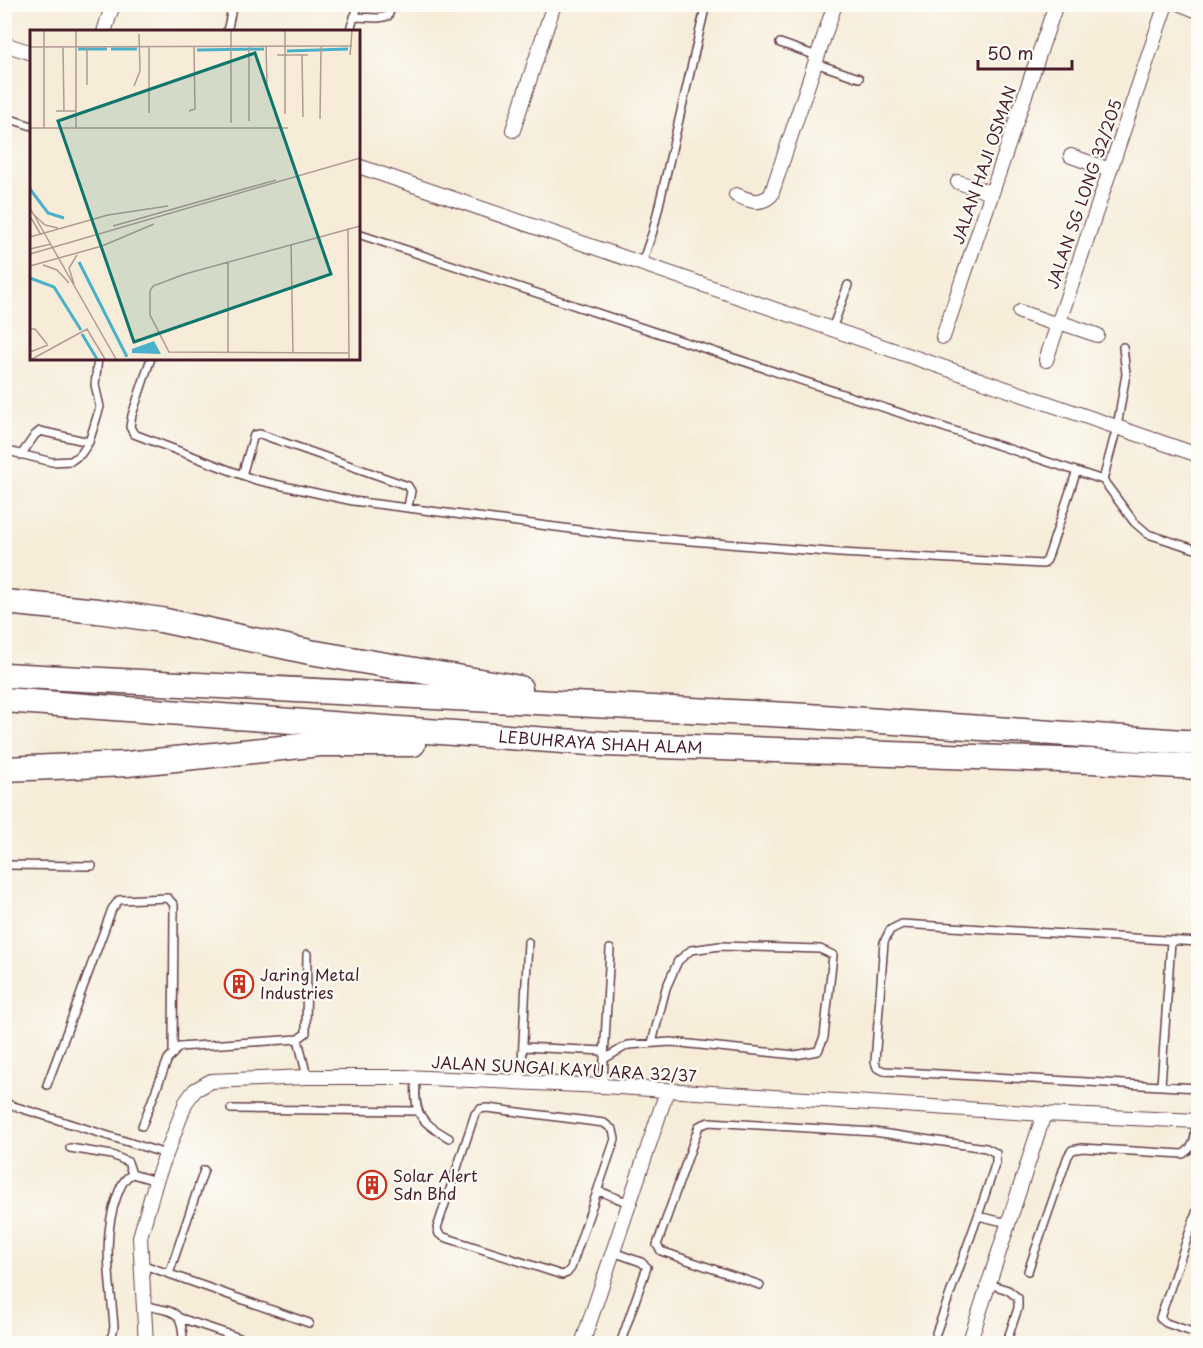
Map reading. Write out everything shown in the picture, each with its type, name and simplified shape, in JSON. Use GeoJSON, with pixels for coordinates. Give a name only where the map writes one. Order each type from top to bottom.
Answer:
{"type":"FeatureCollection","features":[{"type":"Feature","properties":{"kind":"highway"},"geometry":{"type":"LineString","coordinates":[[4,602],[98,610],[161,620],[310,652],[644,707]]}},
{"type":"Feature","properties":{"kind":"highway"},"geometry":{"type":"LineString","coordinates":[[4,675],[644,707],[1198,743]]}},
{"type":"Feature","properties":{"kind":"highway","name":"LEBUHRAYA SHAH ALAM"},"geometry":{"type":"LineString","coordinates":[[4,700],[604,744],[1091,761],[1198,767]]}},
{"type":"Feature","properties":{"kind":"highway"},"geometry":{"type":"LineString","coordinates":[[4,769],[127,764],[320,744],[604,744]]}},
{"type":"Feature","properties":{"kind":"street"},"geometry":{"type":"LineString","coordinates":[[105,30],[113,4]]}},
{"type":"Feature","properties":{"kind":"street"},"geometry":{"type":"LineString","coordinates":[[513,130],[554,4]]}},
{"type":"Feature","properties":{"kind":"street"},"geometry":{"type":"LineString","coordinates":[[736,195],[759,203],[771,195],[835,4]]}},
{"type":"Feature","properties":{"kind":"street","name":"JALAN HAJI OSMAN"},"geometry":{"type":"LineString","coordinates":[[943,337],[1056,4]]}},
{"type":"Feature","properties":{"kind":"street","name":"JALAN SG LONG 32/205"},"geometry":{"type":"LineString","coordinates":[[1046,360],[1166,4]]}},
{"type":"Feature","properties":{"kind":"street"},"geometry":{"type":"LineString","coordinates":[[1181,4],[1198,11]]}},
{"type":"Feature","properties":{"kind":"street"},"geometry":{"type":"LineString","coordinates":[[4,44],[30,52]]}},
{"type":"Feature","properties":{"kind":"street"},"geometry":{"type":"LineString","coordinates":[[1071,156],[1110,170]]}},
{"type":"Feature","properties":{"kind":"street"},"geometry":{"type":"LineString","coordinates":[[360,167],[1198,455]]}},
{"type":"Feature","properties":{"kind":"street"},"geometry":{"type":"LineString","coordinates":[[958,182],[991,193]]}},
{"type":"Feature","properties":{"kind":"street"},"geometry":{"type":"LineString","coordinates":[[1020,312],[1097,335]]}},
{"type":"Feature","properties":{"kind":"street","name":"JALAN SUNGAI KAYU ARA 32/37"},"geometry":{"type":"LineString","coordinates":[[146,1344],[142,1305],[140,1237],[156,1181],[186,1102],[195,1090],[211,1081],[307,1077],[521,1082],[1044,1114],[1197,1121]]}},
{"type":"Feature","properties":{"kind":"street"},"geometry":{"type":"LineString","coordinates":[[582,1344],[667,1091]]}},
{"type":"Feature","properties":{"kind":"street"},"geometry":{"type":"LineString","coordinates":[[969,1344],[1044,1114]]}},
{"type":"Feature","properties":{"kind":"lane"},"geometry":{"type":"LineString","coordinates":[[227,30],[233,4]]}},
{"type":"Feature","properties":{"kind":"lane"},"geometry":{"type":"LineString","coordinates":[[350,30],[359,4]]}},
{"type":"Feature","properties":{"kind":"lane"},"geometry":{"type":"LineString","coordinates":[[354,17],[388,16],[393,4]]}},
{"type":"Feature","properties":{"kind":"lane"},"geometry":{"type":"LineString","coordinates":[[642,263],[653,231],[706,4]]}},
{"type":"Feature","properties":{"kind":"lane"},"geometry":{"type":"LineString","coordinates":[[780,43],[859,78]]}},
{"type":"Feature","properties":{"kind":"lane"},"geometry":{"type":"LineString","coordinates":[[4,117],[30,125]]}},
{"type":"Feature","properties":{"kind":"lane"},"geometry":{"type":"LineString","coordinates":[[360,235],[1076,473],[1103,480],[1134,522],[1148,534],[1198,550]]}},
{"type":"Feature","properties":{"kind":"lane"},"geometry":{"type":"LineString","coordinates":[[832,329],[848,285]]}},
{"type":"Feature","properties":{"kind":"lane"},"geometry":{"type":"LineString","coordinates":[[1103,480],[1117,427],[1126,374],[1124,347]]}},
{"type":"Feature","properties":{"kind":"lane"},"geometry":{"type":"LineString","coordinates":[[4,450],[52,462],[71,461],[81,454],[89,442],[100,407],[94,385],[98,360]]}},
{"type":"Feature","properties":{"kind":"lane"},"geometry":{"type":"LineString","coordinates":[[150,360],[132,415],[130,427],[134,434],[242,475],[353,501],[618,535],[840,554],[1036,565],[1043,564],[1047,560],[1076,473]]}},
{"type":"Feature","properties":{"kind":"lane"},"geometry":{"type":"LineString","coordinates":[[21,455],[40,431],[89,442]]}},
{"type":"Feature","properties":{"kind":"lane"},"geometry":{"type":"LineString","coordinates":[[242,475],[254,435],[260,434],[408,486],[411,491],[408,507]]}},
{"type":"Feature","properties":{"kind":"lane"},"geometry":{"type":"LineString","coordinates":[[4,865],[92,866]]}},
{"type":"Feature","properties":{"kind":"lane"},"geometry":{"type":"LineString","coordinates":[[47,1085],[112,909],[119,900],[168,898],[174,905],[173,1054]]}},
{"type":"Feature","properties":{"kind":"lane"},"geometry":{"type":"LineString","coordinates":[[1198,942],[902,924],[890,930],[884,942],[876,1051],[877,1068],[884,1071],[1198,1088]]}},
{"type":"Feature","properties":{"kind":"lane"},"geometry":{"type":"LineString","coordinates":[[1161,1086],[1171,941]]}},
{"type":"Feature","properties":{"kind":"lane"},"geometry":{"type":"LineString","coordinates":[[521,1082],[528,942]]}},
{"type":"Feature","properties":{"kind":"lane"},"geometry":{"type":"LineString","coordinates":[[523,1047],[604,1055],[628,1045],[671,1042],[795,1055],[818,1051],[825,1037],[833,955],[820,949],[720,946],[691,950],[678,961],[666,988],[652,1043]]}},
{"type":"Feature","properties":{"kind":"lane"},"geometry":{"type":"LineString","coordinates":[[603,1086],[610,949]]}},
{"type":"Feature","properties":{"kind":"lane"},"geometry":{"type":"LineString","coordinates":[[142,1126],[168,1059],[179,1047],[298,1039],[306,1033],[307,954]]}},
{"type":"Feature","properties":{"kind":"lane"},"geometry":{"type":"LineString","coordinates":[[298,1039],[307,1077]]}},
{"type":"Feature","properties":{"kind":"lane"},"geometry":{"type":"LineString","coordinates":[[416,1078],[415,1100],[418,1111],[427,1126],[449,1138]]}},
{"type":"Feature","properties":{"kind":"lane"},"geometry":{"type":"LineString","coordinates":[[4,1103],[166,1154]]}},
{"type":"Feature","properties":{"kind":"lane"},"geometry":{"type":"LineString","coordinates":[[231,1108],[418,1111]]}},
{"type":"Feature","properties":{"kind":"lane"},"geometry":{"type":"LineString","coordinates":[[487,1108],[604,1124],[613,1130],[615,1139],[599,1191],[567,1274],[562,1275],[444,1237],[439,1234],[437,1228],[475,1114],[480,1109],[487,1108]]}},
{"type":"Feature","properties":{"kind":"lane"},"geometry":{"type":"LineString","coordinates":[[1028,1271],[1072,1150],[1082,1148],[1182,1154],[1190,1150],[1194,1143],[1197,1121]]}},
{"type":"Feature","properties":{"kind":"lane"},"geometry":{"type":"LineString","coordinates":[[760,1285],[662,1251],[657,1245],[699,1126],[709,1122],[874,1132],[986,1148],[996,1153],[996,1162],[936,1333]]}},
{"type":"Feature","properties":{"kind":"lane"},"geometry":{"type":"LineString","coordinates":[[70,1148],[112,1155],[128,1161],[132,1174]]}},
{"type":"Feature","properties":{"kind":"lane"},"geometry":{"type":"LineString","coordinates":[[168,1274],[204,1170]]}},
{"type":"Feature","properties":{"kind":"lane"},"geometry":{"type":"LineString","coordinates":[[105,1344],[112,1336],[114,1327],[107,1241],[111,1213],[125,1178],[132,1174],[156,1181]]}},
{"type":"Feature","properties":{"kind":"lane"},"geometry":{"type":"LineString","coordinates":[[599,1191],[629,1203]]}},
{"type":"Feature","properties":{"kind":"lane"},"geometry":{"type":"LineString","coordinates":[[1198,1207],[1160,1318],[1166,1323],[1198,1334]]}},
{"type":"Feature","properties":{"kind":"lane"},"geometry":{"type":"LineString","coordinates":[[978,1216],[1008,1223]]}},
{"type":"Feature","properties":{"kind":"lane"},"geometry":{"type":"LineString","coordinates":[[613,1252],[641,1262],[647,1267],[620,1344]]}},
{"type":"Feature","properties":{"kind":"lane"},"geometry":{"type":"LineString","coordinates":[[141,1264],[309,1323]]}},
{"type":"Feature","properties":{"kind":"lane"},"geometry":{"type":"LineString","coordinates":[[989,1284],[1008,1290],[1018,1298],[1018,1308],[1006,1344]]}},
{"type":"Feature","properties":{"kind":"lane"},"geometry":{"type":"LineString","coordinates":[[142,1305],[175,1314],[180,1318],[258,1344]]}},
{"type":"Feature","properties":{"kind":"lane"},"geometry":{"type":"LineString","coordinates":[[180,1318],[183,1326],[183,1344]]}},
{"type":"Feature","properties":{"kind":"place","name":"Jaring Metal Industries"},"geometry":{"type":"Point","coordinates":[239,984]}},
{"type":"Feature","properties":{"kind":"place","name":"Solar Alert Sdn Bhd"},"geometry":{"type":"Point","coordinates":[372,1185]}}]}
